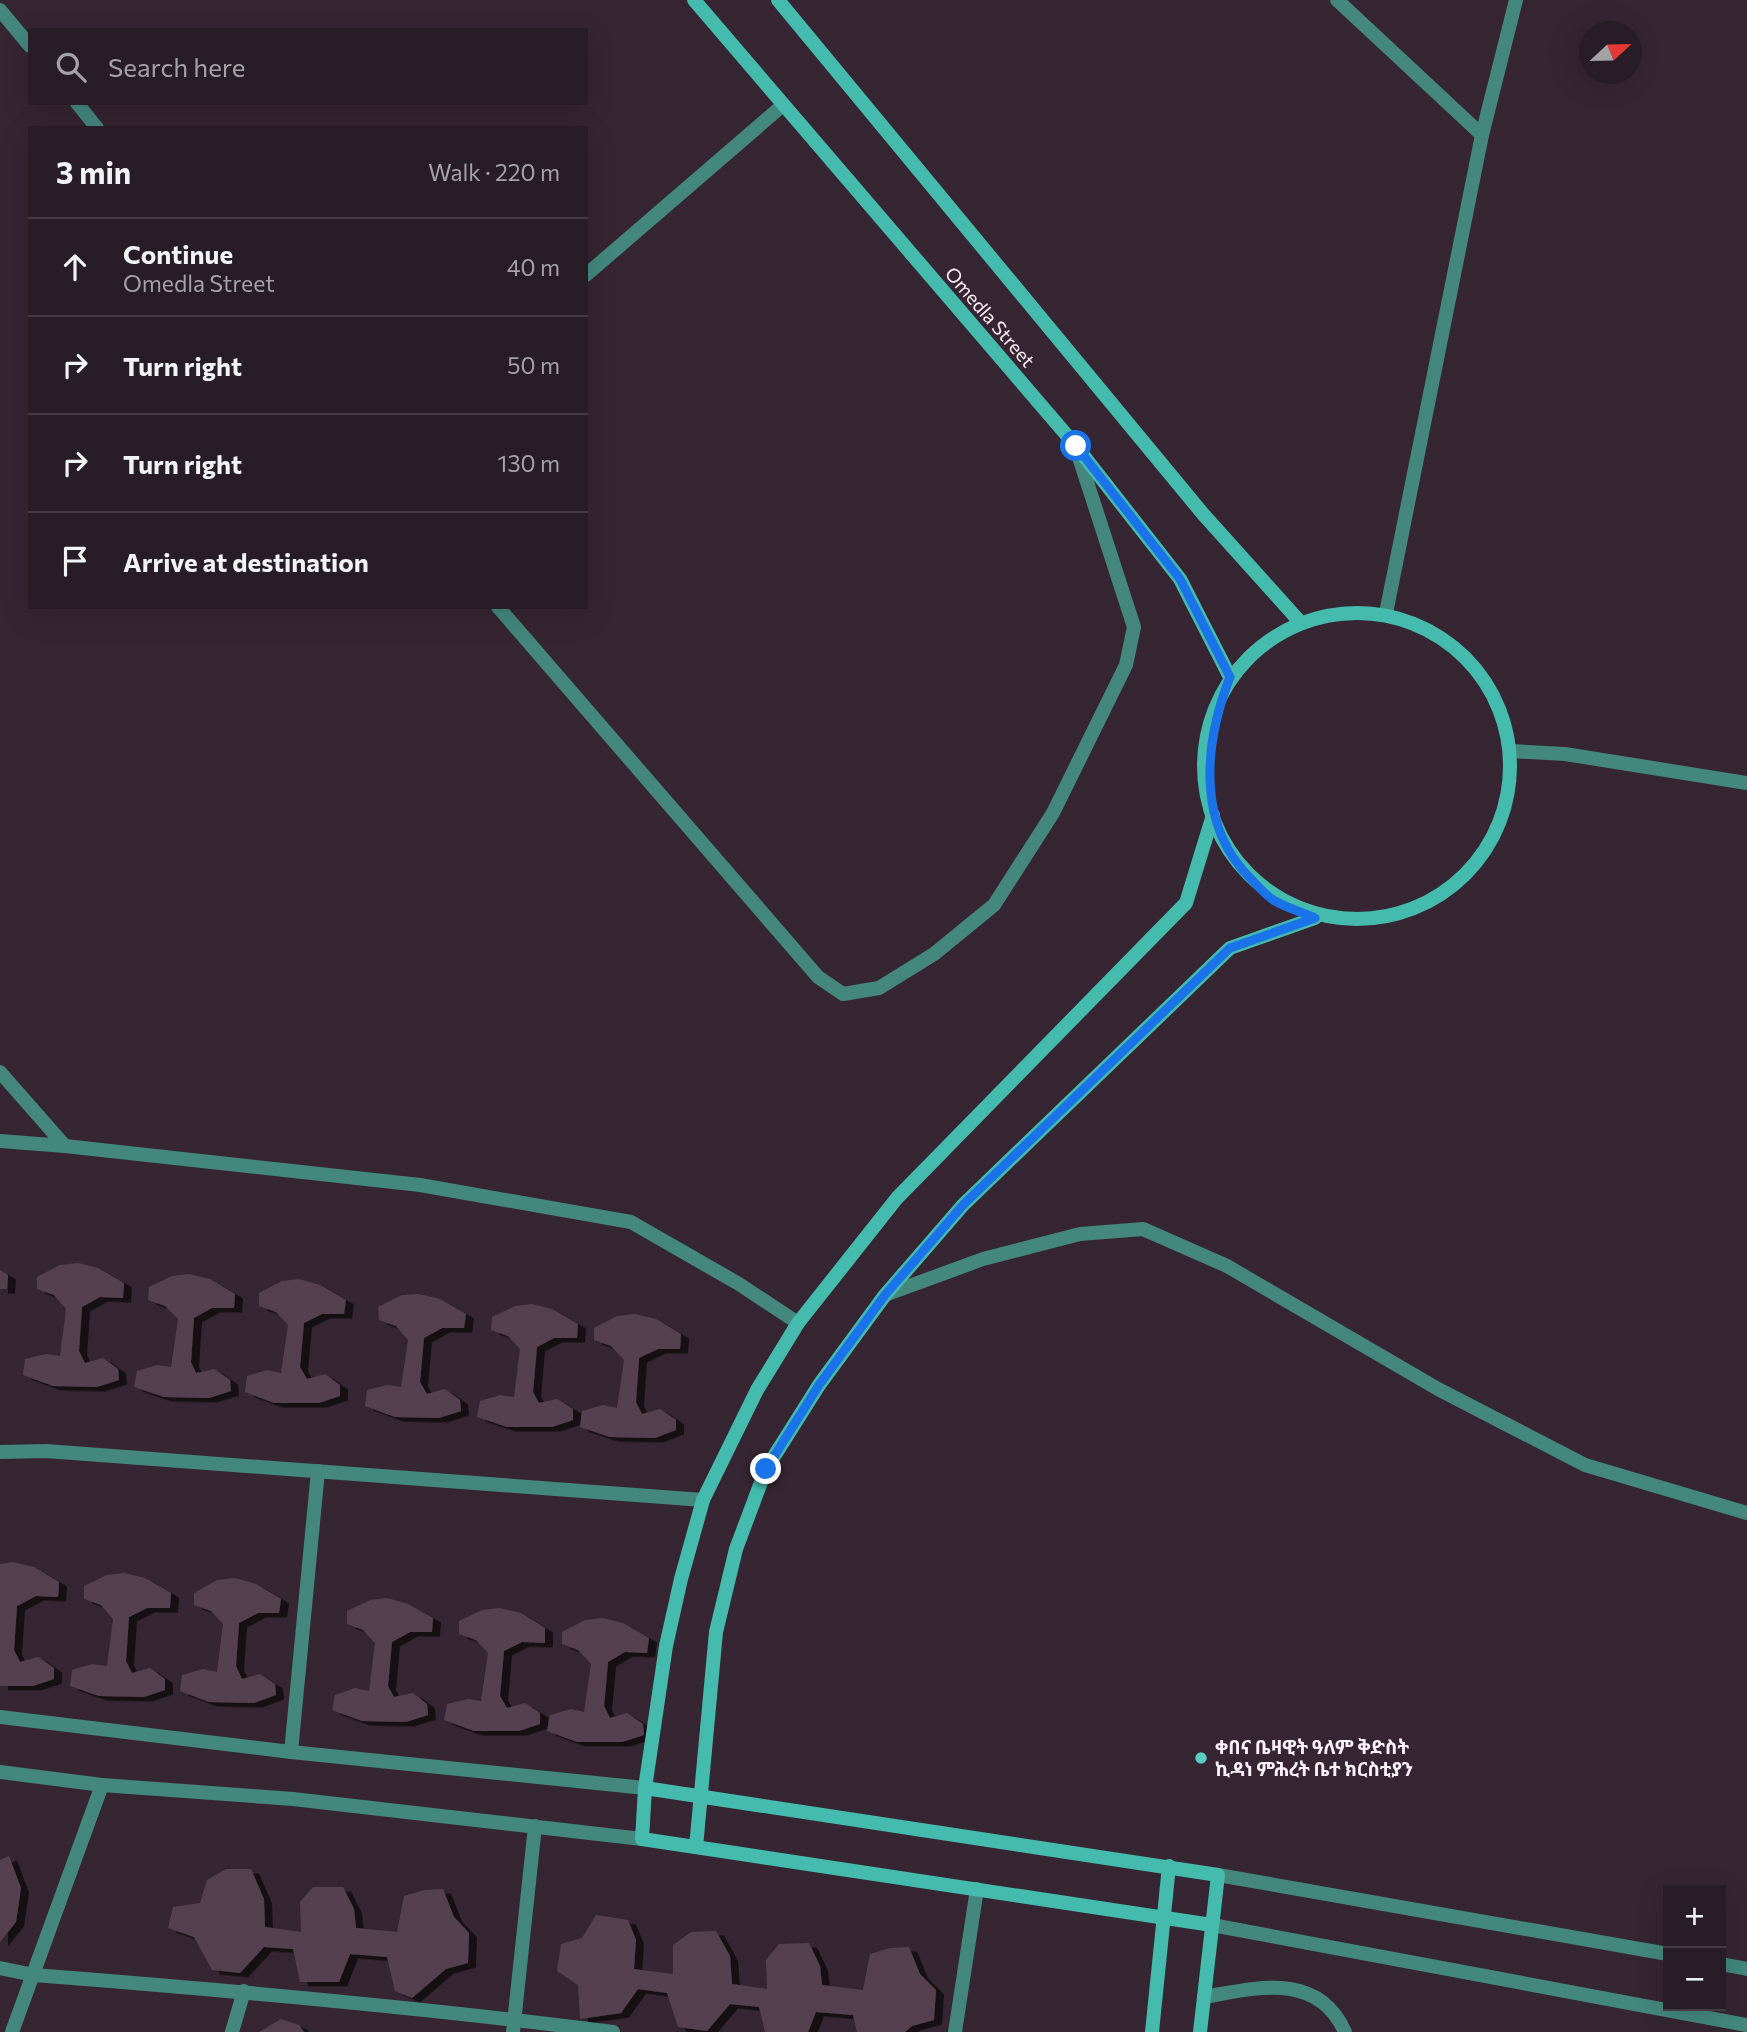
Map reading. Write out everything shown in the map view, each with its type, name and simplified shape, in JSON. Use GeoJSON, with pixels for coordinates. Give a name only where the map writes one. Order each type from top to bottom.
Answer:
{"type":"FeatureCollection","features":[{"type":"Feature","properties":{"kind":"main road","name":"Omedla Street"},"geometry":{"type":"LineString","coordinates":[[694,0],[1076,446],[1180,579],[1230,677]]}},
{"type":"Feature","properties":{"kind":"main road","name":"Omedla Street"},"geometry":{"type":"LineString","coordinates":[[778,0],[1203,514],[1300,622]]}},
{"type":"Feature","properties":{"kind":"main road"},"geometry":{"type":"LineString","coordinates":[[696,1847],[716,1632],[736,1549],[766,1469],[819,1385],[885,1295],[963,1205],[1230,948],[1315,918],[1346,919],[1394,915],[1439,895],[1475,863],[1501,817],[1510,751],[1501,713],[1475,667],[1434,632],[1386,613],[1333,611],[1283,628],[1241,659],[1230,677],[1219,706],[1209,758],[1213,816],[1186,903],[897,1198],[798,1323],[757,1390],[703,1500],[666,1646],[645,1788],[642,1839],[1212,1925]]}},
{"type":"Feature","properties":{"kind":"main road"},"geometry":{"type":"LineString","coordinates":[[1213,816],[1237,865],[1273,900],[1315,918]]}},
{"type":"Feature","properties":{"kind":"main road"},"geometry":{"type":"LineString","coordinates":[[645,1788],[1218,1875],[1200,2032]]}},
{"type":"Feature","properties":{"kind":"main road"},"geometry":{"type":"LineString","coordinates":[[1152,2032],[1169,1866]]}},
{"type":"Feature","properties":{"kind":"street"},"geometry":{"type":"LineString","coordinates":[[1337,0],[1482,135]]}},
{"type":"Feature","properties":{"kind":"street"},"geometry":{"type":"LineString","coordinates":[[1386,613],[1482,135],[1516,0]]}},
{"type":"Feature","properties":{"kind":"street"},"geometry":{"type":"LineString","coordinates":[[0,10],[28,45]]}},
{"type":"Feature","properties":{"kind":"street"},"geometry":{"type":"LineString","coordinates":[[79,105],[95,126]]}},
{"type":"Feature","properties":{"kind":"street"},"geometry":{"type":"LineString","coordinates":[[588,273],[783,105]]}},
{"type":"Feature","properties":{"kind":"street"},"geometry":{"type":"LineString","coordinates":[[500,609],[818,977],[843,994],[879,988],[934,954],[994,905],[1054,813],[1126,665],[1134,627],[1076,446]]}},
{"type":"Feature","properties":{"kind":"street"},"geometry":{"type":"LineString","coordinates":[[1510,751],[1565,754],[1747,783]]}},
{"type":"Feature","properties":{"kind":"street"},"geometry":{"type":"LineString","coordinates":[[0,1072],[65,1146]]}},
{"type":"Feature","properties":{"kind":"street"},"geometry":{"type":"LineString","coordinates":[[0,1141],[419,1185],[631,1222],[739,1284],[798,1323]]}},
{"type":"Feature","properties":{"kind":"street"},"geometry":{"type":"LineString","coordinates":[[885,1295],[983,1259],[1056,1240],[1080,1234],[1143,1228],[1227,1266],[1438,1389],[1585,1465],[1747,1513]]}},
{"type":"Feature","properties":{"kind":"street"},"geometry":{"type":"LineString","coordinates":[[0,1452],[46,1451],[703,1500]]}},
{"type":"Feature","properties":{"kind":"street"},"geometry":{"type":"LineString","coordinates":[[291,1752],[318,1471]]}},
{"type":"Feature","properties":{"kind":"street"},"geometry":{"type":"LineString","coordinates":[[0,1717],[291,1752],[645,1788]]}},
{"type":"Feature","properties":{"kind":"street"},"geometry":{"type":"LineString","coordinates":[[0,1772],[102,1785],[293,1799],[642,1839]]}},
{"type":"Feature","properties":{"kind":"street"},"geometry":{"type":"LineString","coordinates":[[12,2032],[102,1785]]}},
{"type":"Feature","properties":{"kind":"street"},"geometry":{"type":"LineString","coordinates":[[514,2026],[535,1826]]}},
{"type":"Feature","properties":{"kind":"street"},"geometry":{"type":"LineString","coordinates":[[1218,1875],[1663,1953]]}},
{"type":"Feature","properties":{"kind":"street"},"geometry":{"type":"LineString","coordinates":[[955,2032],[977,1889]]}},
{"type":"Feature","properties":{"kind":"street"},"geometry":{"type":"LineString","coordinates":[[1212,1925],[1747,2025]]}},
{"type":"Feature","properties":{"kind":"street"},"geometry":{"type":"LineString","coordinates":[[1726,1965],[1747,1969]]}},
{"type":"Feature","properties":{"kind":"street"},"geometry":{"type":"LineString","coordinates":[[0,1968],[34,1975],[244,1991],[514,2026],[613,2032]]}},
{"type":"Feature","properties":{"kind":"street"},"geometry":{"type":"LineString","coordinates":[[1204,1997],[1265,1987],[1293,1989],[1320,1998],[1338,2017],[1345,2032]]}},
{"type":"Feature","properties":{"kind":"street"},"geometry":{"type":"LineString","coordinates":[[232,2032],[244,1991]]}},
{"type":"Feature","properties":{"kind":"building"},"geometry":{"type":"Polygon","coordinates":[[[78,1263],[98,1268],[124,1283],[123,1298],[100,1297],[82,1307],[79,1351],[85,1363],[103,1358],[118,1369],[119,1380],[97,1387],[53,1386],[23,1375],[25,1359],[46,1354],[60,1356],[66,1309],[54,1295],[37,1289],[37,1277],[60,1265],[78,1263]]]}},
{"type":"Feature","properties":{"kind":"building"},"geometry":{"type":"Polygon","coordinates":[[[0,1270],[8,1275],[7,1289],[0,1289],[0,1270]]]}},
{"type":"Feature","properties":{"kind":"building"},"geometry":{"type":"Polygon","coordinates":[[[189,1274],[210,1279],[235,1294],[234,1308],[212,1308],[194,1318],[191,1362],[196,1373],[214,1369],[230,1380],[231,1391],[209,1398],[164,1397],[134,1387],[137,1371],[157,1365],[171,1367],[178,1319],[165,1306],[148,1300],[149,1287],[172,1276],[189,1274]]]}},
{"type":"Feature","properties":{"kind":"building"},"geometry":{"type":"Polygon","coordinates":[[[299,1279],[320,1285],[346,1300],[344,1314],[322,1314],[304,1323],[300,1367],[307,1379],[325,1374],[340,1385],[340,1396],[319,1403],[274,1403],[245,1392],[247,1376],[267,1370],[281,1373],[288,1325],[276,1312],[259,1306],[259,1293],[282,1281],[299,1279]]]}},
{"type":"Feature","properties":{"kind":"building"},"geometry":{"type":"Polygon","coordinates":[[[419,1294],[440,1299],[466,1314],[464,1328],[442,1328],[424,1338],[420,1382],[427,1394],[445,1389],[460,1400],[461,1411],[439,1418],[395,1417],[365,1406],[367,1390],[387,1385],[401,1387],[408,1340],[396,1326],[379,1320],[378,1307],[402,1295],[419,1294]]]}},
{"type":"Feature","properties":{"kind":"building"},"geometry":{"type":"Polygon","coordinates":[[[532,1304],[552,1309],[578,1324],[577,1338],[554,1338],[537,1347],[533,1392],[539,1403],[557,1399],[573,1409],[573,1420],[552,1427],[507,1427],[477,1417],[480,1401],[500,1395],[514,1397],[520,1349],[508,1336],[491,1330],[492,1317],[515,1306],[532,1304]]]}},
{"type":"Feature","properties":{"kind":"building"},"geometry":{"type":"Polygon","coordinates":[[[635,1314],[656,1319],[681,1334],[680,1349],[658,1349],[639,1358],[636,1402],[642,1414],[660,1409],[676,1420],[676,1430],[655,1438],[610,1437],[580,1427],[582,1411],[603,1405],[617,1408],[624,1360],[611,1346],[594,1340],[594,1328],[617,1316],[635,1314]]]}},
{"type":"Feature","properties":{"kind":"building"},"geometry":{"type":"Polygon","coordinates":[[[13,1562],[34,1567],[59,1582],[58,1597],[36,1596],[17,1606],[14,1650],[20,1662],[38,1657],[54,1668],[54,1679],[33,1686],[0,1686],[0,1564],[13,1562]]]}},
{"type":"Feature","properties":{"kind":"building"},"geometry":{"type":"Polygon","coordinates":[[[124,1573],[145,1578],[171,1593],[170,1608],[147,1608],[129,1617],[126,1661],[132,1673],[150,1668],[165,1679],[165,1690],[144,1697],[99,1696],[70,1686],[72,1670],[92,1664],[107,1666],[113,1619],[101,1605],[84,1599],[84,1586],[107,1575],[124,1573]]]}},
{"type":"Feature","properties":{"kind":"building"},"geometry":{"type":"Polygon","coordinates":[[[235,1578],[256,1584],[281,1599],[279,1613],[258,1613],[239,1623],[236,1666],[242,1679],[260,1674],[275,1684],[276,1695],[254,1703],[209,1702],[180,1691],[182,1675],[203,1669],[217,1672],[223,1624],[211,1611],[194,1605],[194,1593],[217,1580],[235,1578]]]}},
{"type":"Feature","properties":{"kind":"building"},"geometry":{"type":"Polygon","coordinates":[[[387,1598],[408,1604],[433,1618],[432,1632],[410,1632],[392,1642],[388,1686],[394,1697],[413,1693],[427,1704],[428,1715],[406,1722],[362,1721],[332,1710],[335,1695],[355,1688],[369,1691],[375,1643],[363,1630],[347,1624],[347,1611],[370,1600],[387,1598]]]}},
{"type":"Feature","properties":{"kind":"building"},"geometry":{"type":"Polygon","coordinates":[[[499,1608],[521,1613],[545,1628],[545,1643],[522,1642],[504,1651],[500,1696],[507,1708],[525,1703],[540,1713],[540,1724],[519,1731],[474,1731],[444,1720],[447,1704],[468,1699],[481,1701],[488,1653],[476,1640],[459,1634],[459,1621],[482,1610],[499,1608]]]}},
{"type":"Feature","properties":{"kind":"building"},"geometry":{"type":"Polygon","coordinates":[[[603,1618],[623,1623],[649,1638],[647,1653],[625,1652],[608,1662],[604,1706],[610,1718],[627,1713],[643,1724],[644,1735],[622,1742],[577,1742],[547,1731],[550,1715],[571,1709],[584,1712],[591,1664],[578,1650],[562,1644],[562,1632],[585,1620],[603,1618]]]}},
{"type":"Feature","properties":{"kind":"building"},"geometry":{"type":"Polygon","coordinates":[[[9,1856],[21,1888],[16,1922],[0,1942],[0,1860],[9,1856]]]}},
{"type":"Feature","properties":{"kind":"building"},"geometry":{"type":"Polygon","coordinates":[[[226,1869],[251,1869],[264,1899],[265,1927],[301,1932],[300,1902],[313,1887],[343,1887],[354,1909],[356,1928],[397,1932],[404,1896],[424,1890],[443,1889],[454,1917],[469,1933],[468,1963],[446,1969],[412,1998],[395,1991],[387,1957],[350,1954],[339,1982],[300,1982],[293,1949],[264,1947],[240,1973],[212,1970],[194,1937],[168,1928],[173,1907],[200,1903],[207,1880],[226,1869]]]}},
{"type":"Feature","properties":{"kind":"building"},"geometry":{"type":"Polygon","coordinates":[[[596,1915],[628,1920],[636,1940],[634,1969],[673,1974],[673,1945],[691,1932],[716,1931],[730,1956],[732,1984],[767,1989],[766,1960],[779,1944],[809,1943],[820,1966],[822,1985],[863,1990],[870,1954],[890,1948],[909,1947],[920,1974],[936,1990],[934,2020],[912,2026],[905,2032],[857,2032],[853,2015],[816,2012],[808,2032],[765,2032],[759,2007],[730,2004],[707,2031],[678,2027],[667,1993],[638,1989],[621,2013],[580,2019],[578,1985],[557,1971],[561,1944],[582,1938],[596,1915]]]}},
{"type":"Feature","properties":{"kind":"building"},"geometry":{"type":"Polygon","coordinates":[[[281,2019],[299,2025],[304,2032],[259,2032],[281,2019]]]}},
{"type":"Feature","properties":{"kind":"place","name":"ቀበና ቤዛዊት ዓለም ቅድስት ኪዳነ ምሕረት ቤተ ክርስቲያን"},"geometry":{"type":"Point","coordinates":[1201,1758]}},
{"type":"Feature","properties":{"kind":"route"},"geometry":{"type":"LineString","coordinates":[[766,1469],[819,1385],[885,1295],[963,1205],[1230,948],[1315,918],[1273,900],[1237,865],[1213,816],[1209,758],[1219,706],[1230,677],[1180,579],[1076,446]]}}]}
